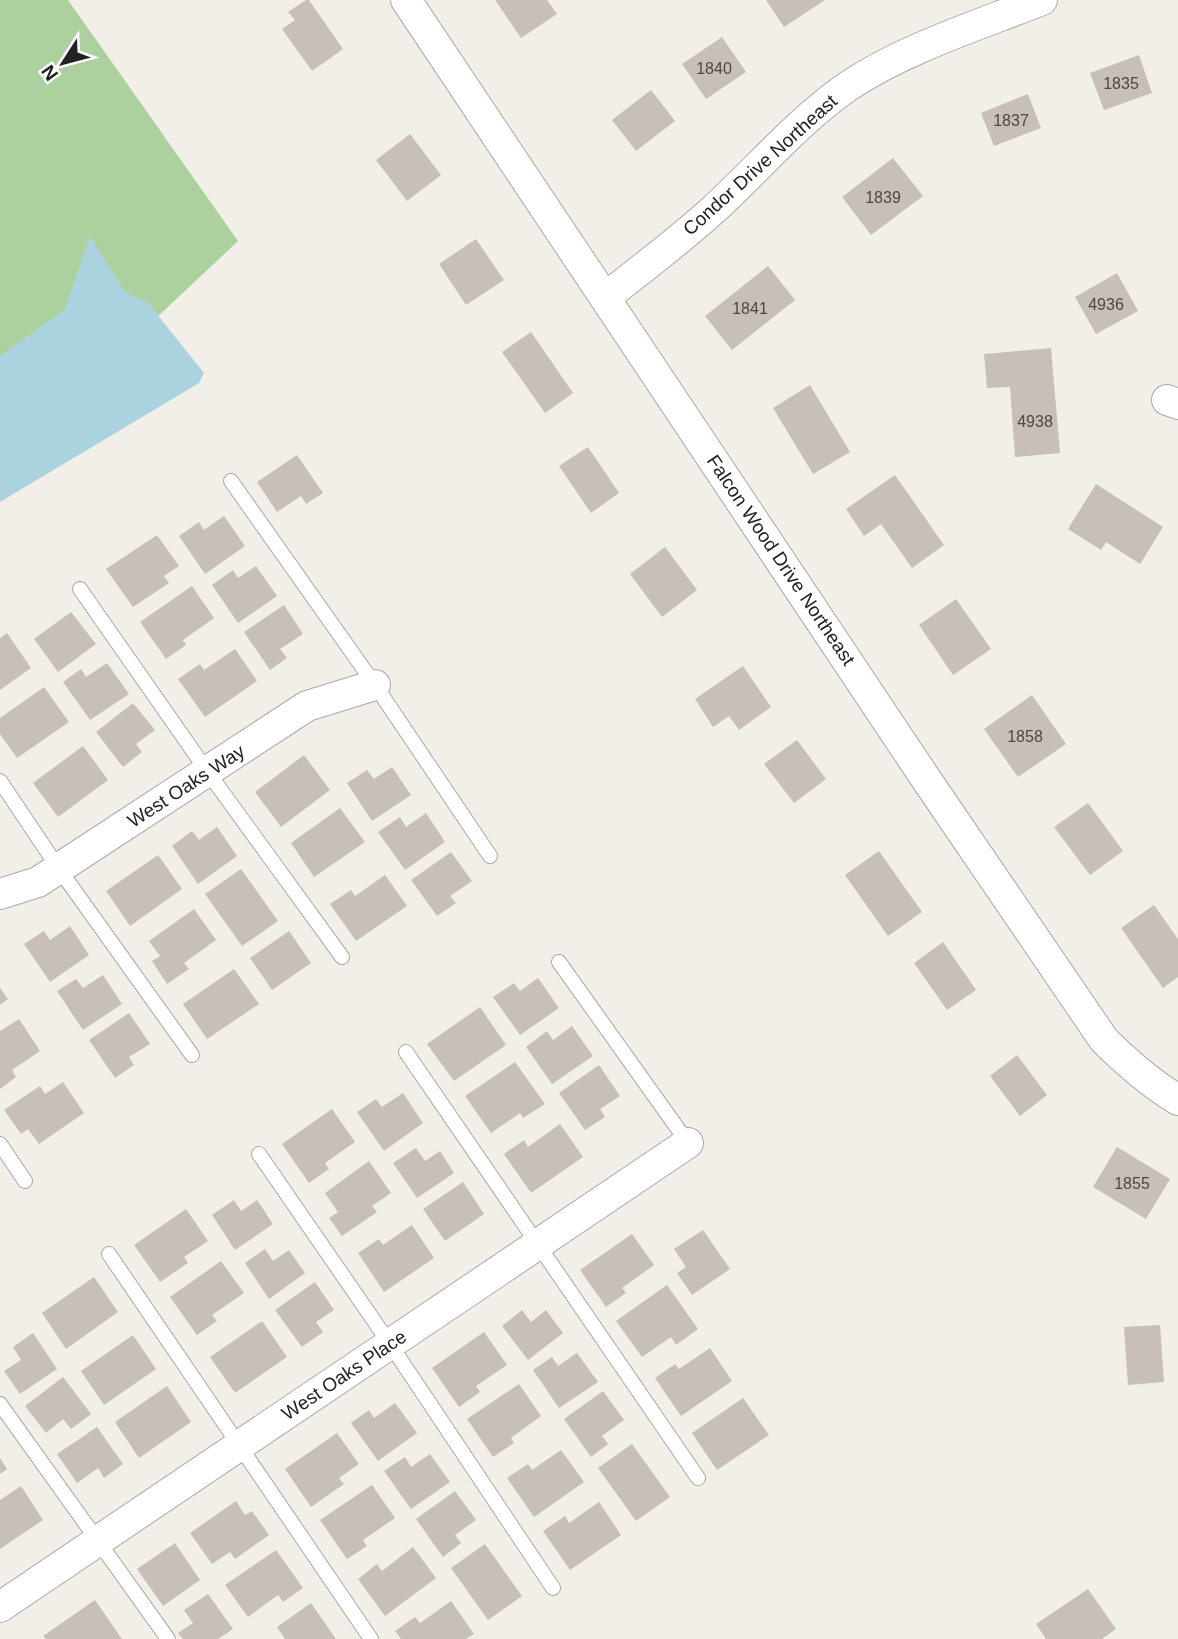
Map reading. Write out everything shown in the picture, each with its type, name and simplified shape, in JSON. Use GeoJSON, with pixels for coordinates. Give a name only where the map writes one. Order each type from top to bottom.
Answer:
{"type":"FeatureCollection","features":[{"type":"Feature","properties":{"kind":"street","name":"Falcon Wood Drive Northeast"},"geometry":{"type":"LineString","coordinates":[[406,0],[1104,1040],[1131,1067],[1178,1100]]}},
{"type":"Feature","properties":{"kind":"street","name":"Condor Drive Northeast"},"geometry":{"type":"LineString","coordinates":[[606,298],[711,212],[810,117],[848,87],[888,64],[934,43],[1042,0]]}},
{"type":"Feature","properties":{"kind":"street","name":"West Oaks Way"},"geometry":{"type":"LineString","coordinates":[[0,894],[38,882],[307,706],[375,685]]}},
{"type":"Feature","properties":{"kind":"street","name":"West Oaks Place"},"geometry":{"type":"LineString","coordinates":[[0,1606],[688,1143]]}},
{"type":"Feature","properties":{"kind":"lane"},"geometry":{"type":"LineString","coordinates":[[231,481],[375,685],[490,856]]}},
{"type":"Feature","properties":{"kind":"lane"},"geometry":{"type":"LineString","coordinates":[[80,589],[342,957]]}},
{"type":"Feature","properties":{"kind":"lane"},"geometry":{"type":"LineString","coordinates":[[0,781],[59,869],[192,1055]]}},
{"type":"Feature","properties":{"kind":"lane"},"geometry":{"type":"LineString","coordinates":[[559,962],[688,1143]]}},
{"type":"Feature","properties":{"kind":"lane"},"geometry":{"type":"LineString","coordinates":[[406,1052],[698,1478]]}},
{"type":"Feature","properties":{"kind":"lane"},"geometry":{"type":"LineString","coordinates":[[0,1144],[25,1181]]}},
{"type":"Feature","properties":{"kind":"lane"},"geometry":{"type":"LineString","coordinates":[[259,1154],[553,1588]]}},
{"type":"Feature","properties":{"kind":"lane"},"geometry":{"type":"LineString","coordinates":[[109,1254],[371,1639]]}},
{"type":"Feature","properties":{"kind":"lane"},"geometry":{"type":"LineString","coordinates":[[0,1404],[168,1639]]}},
{"type":"Feature","properties":{"kind":"green space"},"geometry":{"type":"Polygon","coordinates":[[[0,0],[68,0],[238,241],[0,465],[0,0]]]}},
{"type":"Feature","properties":{"kind":"water"},"geometry":{"type":"Polygon","coordinates":[[[90,236],[125,292],[148,303],[204,373],[199,383],[0,502],[0,356],[65,309],[90,236]]]}},
{"type":"Feature","properties":{"kind":"building"},"geometry":{"type":"Polygon","coordinates":[[[309,0],[343,49],[312,71],[282,29],[295,20],[288,12],[309,0]]]}},
{"type":"Feature","properties":{"kind":"building"},"geometry":{"type":"Polygon","coordinates":[[[495,0],[547,0],[557,14],[521,38],[495,0]]]}},
{"type":"Feature","properties":{"kind":"building"},"geometry":{"type":"Polygon","coordinates":[[[766,0],[825,0],[784,27],[766,0]]]}},
{"type":"Feature","properties":{"kind":"building"},"geometry":{"type":"Polygon","coordinates":[[[722,37],[746,72],[706,99],[682,64],[722,37]]]}},
{"type":"Feature","properties":{"kind":"building"},"geometry":{"type":"Polygon","coordinates":[[[1139,55],[1152,93],[1104,110],[1090,73],[1139,55]]]}},
{"type":"Feature","properties":{"kind":"building"},"geometry":{"type":"Polygon","coordinates":[[[651,90],[675,121],[636,151],[612,120],[651,90]]]}},
{"type":"Feature","properties":{"kind":"building"},"geometry":{"type":"Polygon","coordinates":[[[1028,94],[1041,128],[994,146],[981,113],[1028,94]]]}},
{"type":"Feature","properties":{"kind":"building"},"geometry":{"type":"Polygon","coordinates":[[[410,134],[441,175],[407,201],[376,160],[410,134]]]}},
{"type":"Feature","properties":{"kind":"building"},"geometry":{"type":"Polygon","coordinates":[[[893,158],[923,196],[871,235],[842,197],[893,158]]]}},
{"type":"Feature","properties":{"kind":"building"},"geometry":{"type":"Polygon","coordinates":[[[476,239],[504,280],[466,305],[439,264],[476,239]]]}},
{"type":"Feature","properties":{"kind":"building"},"geometry":{"type":"Polygon","coordinates":[[[768,266],[795,300],[732,350],[705,316],[768,266]]]}},
{"type":"Feature","properties":{"kind":"building"},"geometry":{"type":"Polygon","coordinates":[[[1117,273],[1138,311],[1096,334],[1075,297],[1117,273]]]}},
{"type":"Feature","properties":{"kind":"building"},"geometry":{"type":"Polygon","coordinates":[[[531,332],[573,393],[545,413],[502,352],[531,332]]]}},
{"type":"Feature","properties":{"kind":"building"},"geometry":{"type":"Polygon","coordinates":[[[1051,348],[1060,453],[1015,457],[1010,387],[987,388],[984,354],[1051,348]]]}},
{"type":"Feature","properties":{"kind":"building"},"geometry":{"type":"Polygon","coordinates":[[[810,385],[850,452],[813,474],[773,408],[810,385]]]}},
{"type":"Feature","properties":{"kind":"building"},"geometry":{"type":"Polygon","coordinates":[[[588,447],[619,493],[591,513],[559,466],[588,447]]]}},
{"type":"Feature","properties":{"kind":"building"},"geometry":{"type":"Polygon","coordinates":[[[297,455],[323,493],[306,504],[301,496],[277,512],[257,482],[297,455]]]}},
{"type":"Feature","properties":{"kind":"building"},"geometry":{"type":"Polygon","coordinates":[[[895,475],[944,545],[912,568],[881,524],[864,536],[846,509],[895,475]]]}},
{"type":"Feature","properties":{"kind":"building"},"geometry":{"type":"Polygon","coordinates":[[[1096,484],[1163,527],[1140,564],[1106,542],[1101,550],[1068,529],[1096,484]]]}},
{"type":"Feature","properties":{"kind":"building"},"geometry":{"type":"Polygon","coordinates":[[[224,516],[245,546],[205,574],[179,536],[199,522],[204,530],[224,516]]]}},
{"type":"Feature","properties":{"kind":"building"},"geometry":{"type":"Polygon","coordinates":[[[157,535],[179,566],[164,576],[169,583],[133,607],[106,569],[157,535]]]}},
{"type":"Feature","properties":{"kind":"building"},"geometry":{"type":"Polygon","coordinates":[[[665,547],[697,590],[662,617],[630,574],[665,547]]]}},
{"type":"Feature","properties":{"kind":"building"},"geometry":{"type":"Polygon","coordinates":[[[256,566],[277,596],[238,623],[212,585],[233,570],[238,578],[256,566]]]}},
{"type":"Feature","properties":{"kind":"building"},"geometry":{"type":"Polygon","coordinates":[[[192,586],[214,618],[183,640],[186,645],[166,659],[140,622],[192,586]]]}},
{"type":"Feature","properties":{"kind":"building"},"geometry":{"type":"Polygon","coordinates":[[[956,599],[991,649],[953,675],[919,625],[956,599]]]}},
{"type":"Feature","properties":{"kind":"building"},"geometry":{"type":"Polygon","coordinates":[[[284,605],[303,634],[280,649],[287,658],[270,670],[244,632],[284,605]]]}},
{"type":"Feature","properties":{"kind":"building"},"geometry":{"type":"Polygon","coordinates":[[[71,612],[96,644],[58,672],[34,639],[71,612]]]}},
{"type":"Feature","properties":{"kind":"building"},"geometry":{"type":"Polygon","coordinates":[[[7,633],[31,668],[0,690],[0,638],[7,633]]]}},
{"type":"Feature","properties":{"kind":"building"},"geometry":{"type":"Polygon","coordinates":[[[235,649],[257,681],[205,717],[178,679],[200,664],[204,670],[235,649]]]}},
{"type":"Feature","properties":{"kind":"building"},"geometry":{"type":"Polygon","coordinates":[[[107,663],[129,694],[90,720],[63,682],[81,669],[86,677],[107,663]]]}},
{"type":"Feature","properties":{"kind":"building"},"geometry":{"type":"Polygon","coordinates":[[[743,666],[771,707],[739,730],[729,716],[713,727],[695,699],[743,666]]]}},
{"type":"Feature","properties":{"kind":"building"},"geometry":{"type":"Polygon","coordinates":[[[44,687],[69,722],[17,758],[0,734],[0,718],[44,687]]]}},
{"type":"Feature","properties":{"kind":"building"},"geometry":{"type":"Polygon","coordinates":[[[1032,695],[1066,744],[1018,777],[984,729],[1032,695]]]}},
{"type":"Feature","properties":{"kind":"building"},"geometry":{"type":"Polygon","coordinates":[[[133,703],[155,730],[136,744],[142,752],[123,767],[96,732],[133,703]]]}},
{"type":"Feature","properties":{"kind":"building"},"geometry":{"type":"Polygon","coordinates":[[[797,740],[826,779],[794,803],[764,764],[797,740]]]}},
{"type":"Feature","properties":{"kind":"building"},"geometry":{"type":"Polygon","coordinates":[[[83,746],[108,780],[58,817],[33,783],[83,746]]]}},
{"type":"Feature","properties":{"kind":"building"},"geometry":{"type":"Polygon","coordinates":[[[304,755],[330,790],[281,827],[255,792],[304,755]]]}},
{"type":"Feature","properties":{"kind":"building"},"geometry":{"type":"Polygon","coordinates":[[[392,767],[411,795],[372,821],[347,783],[367,770],[374,779],[392,767]]]}},
{"type":"Feature","properties":{"kind":"building"},"geometry":{"type":"Polygon","coordinates":[[[1088,803],[1123,851],[1090,875],[1054,827],[1088,803]]]}},
{"type":"Feature","properties":{"kind":"building"},"geometry":{"type":"Polygon","coordinates":[[[340,808],[365,842],[314,877],[291,843],[340,808]]]}},
{"type":"Feature","properties":{"kind":"building"},"geometry":{"type":"Polygon","coordinates":[[[426,813],[445,842],[405,870],[378,832],[400,817],[406,827],[426,813]]]}},
{"type":"Feature","properties":{"kind":"building"},"geometry":{"type":"Polygon","coordinates":[[[217,827],[237,856],[198,884],[172,846],[192,831],[199,840],[217,827]]]}},
{"type":"Feature","properties":{"kind":"building"},"geometry":{"type":"Polygon","coordinates":[[[879,851],[922,912],[888,936],[845,875],[879,851]]]}},
{"type":"Feature","properties":{"kind":"building"},"geometry":{"type":"Polygon","coordinates":[[[451,852],[472,881],[450,896],[456,903],[437,916],[411,880],[451,852]]]}},
{"type":"Feature","properties":{"kind":"building"},"geometry":{"type":"Polygon","coordinates":[[[158,855],[182,889],[130,926],[106,891],[158,855]]]}},
{"type":"Feature","properties":{"kind":"building"},"geometry":{"type":"Polygon","coordinates":[[[241,869],[278,921],[242,946],[205,894],[241,869]]]}},
{"type":"Feature","properties":{"kind":"building"},"geometry":{"type":"Polygon","coordinates":[[[385,875],[407,906],[356,941],[330,904],[351,890],[355,896],[385,875]]]}},
{"type":"Feature","properties":{"kind":"building"},"geometry":{"type":"Polygon","coordinates":[[[1154,905],[1178,939],[1178,977],[1163,988],[1121,928],[1154,905]]]}},
{"type":"Feature","properties":{"kind":"building"},"geometry":{"type":"Polygon","coordinates":[[[194,909],[216,940],[184,963],[189,969],[167,984],[152,961],[160,956],[149,941],[194,909]]]}},
{"type":"Feature","properties":{"kind":"building"},"geometry":{"type":"Polygon","coordinates":[[[70,926],[89,955],[50,982],[24,944],[44,931],[50,940],[70,926]]]}},
{"type":"Feature","properties":{"kind":"building"},"geometry":{"type":"Polygon","coordinates":[[[289,931],[311,963],[272,990],[250,958],[289,931]]]}},
{"type":"Feature","properties":{"kind":"building"},"geometry":{"type":"Polygon","coordinates":[[[943,942],[976,990],[947,1010],[914,963],[943,942]]]}},
{"type":"Feature","properties":{"kind":"building"},"geometry":{"type":"Polygon","coordinates":[[[234,969],[259,1004],[207,1039],[183,1004],[234,969]]]}},
{"type":"Feature","properties":{"kind":"building"},"geometry":{"type":"Polygon","coordinates":[[[103,975],[122,1004],[83,1030],[57,991],[76,979],[83,988],[103,975]]]}},
{"type":"Feature","properties":{"kind":"building"},"geometry":{"type":"Polygon","coordinates":[[[538,978],[559,1008],[520,1035],[493,997],[514,983],[520,991],[538,978]]]}},
{"type":"Feature","properties":{"kind":"building"},"geometry":{"type":"Polygon","coordinates":[[[0,988],[8,999],[0,1005],[0,988]]]}},
{"type":"Feature","properties":{"kind":"building"},"geometry":{"type":"Polygon","coordinates":[[[480,1007],[506,1045],[454,1081],[427,1044],[480,1007]]]}},
{"type":"Feature","properties":{"kind":"building"},"geometry":{"type":"Polygon","coordinates":[[[129,1013],[150,1044],[129,1057],[134,1065],[115,1078],[89,1040],[129,1013]]]}},
{"type":"Feature","properties":{"kind":"building"},"geometry":{"type":"Polygon","coordinates":[[[19,1019],[40,1051],[12,1070],[16,1077],[0,1089],[0,1031],[19,1019]]]}},
{"type":"Feature","properties":{"kind":"building"},"geometry":{"type":"Polygon","coordinates":[[[572,1026],[593,1056],[552,1084],[526,1047],[547,1031],[553,1040],[572,1026]]]}},
{"type":"Feature","properties":{"kind":"building"},"geometry":{"type":"Polygon","coordinates":[[[1017,1055],[1047,1095],[1020,1116],[990,1076],[1017,1055]]]}},
{"type":"Feature","properties":{"kind":"building"},"geometry":{"type":"Polygon","coordinates":[[[515,1062],[545,1104],[523,1118],[520,1113],[491,1133],[465,1096],[515,1062]]]}},
{"type":"Feature","properties":{"kind":"building"},"geometry":{"type":"Polygon","coordinates":[[[599,1065],[620,1096],[600,1109],[605,1117],[585,1130],[559,1093],[599,1065]]]}},
{"type":"Feature","properties":{"kind":"building"},"geometry":{"type":"Polygon","coordinates":[[[63,1082],[84,1113],[39,1144],[28,1129],[21,1134],[4,1110],[40,1086],[45,1094],[63,1082]]]}},
{"type":"Feature","properties":{"kind":"building"},"geometry":{"type":"Polygon","coordinates":[[[403,1093],[423,1123],[384,1151],[357,1112],[376,1099],[382,1107],[403,1093]]]}},
{"type":"Feature","properties":{"kind":"building"},"geometry":{"type":"Polygon","coordinates":[[[332,1109],[355,1142],[325,1163],[329,1169],[309,1183],[282,1144],[332,1109]]]}},
{"type":"Feature","properties":{"kind":"building"},"geometry":{"type":"Polygon","coordinates":[[[560,1124],[583,1157],[531,1193],[504,1154],[524,1140],[528,1147],[560,1124]]]}},
{"type":"Feature","properties":{"kind":"building"},"geometry":{"type":"Polygon","coordinates":[[[1117,1147],[1170,1179],[1146,1219],[1093,1187],[1117,1147]]]}},
{"type":"Feature","properties":{"kind":"building"},"geometry":{"type":"Polygon","coordinates":[[[416,1148],[425,1161],[440,1151],[454,1173],[417,1198],[393,1163],[416,1148]]]}},
{"type":"Feature","properties":{"kind":"building"},"geometry":{"type":"Polygon","coordinates":[[[369,1161],[391,1193],[372,1206],[377,1212],[342,1236],[329,1218],[338,1212],[325,1193],[369,1161]]]}},
{"type":"Feature","properties":{"kind":"building"},"geometry":{"type":"Polygon","coordinates":[[[463,1182],[484,1214],[445,1241],[423,1209],[463,1182]]]}},
{"type":"Feature","properties":{"kind":"building"},"geometry":{"type":"Polygon","coordinates":[[[234,1200],[241,1211],[257,1200],[273,1224],[235,1250],[212,1215],[234,1200]]]}},
{"type":"Feature","properties":{"kind":"building"},"geometry":{"type":"Polygon","coordinates":[[[186,1209],[208,1241],[184,1257],[188,1263],[160,1282],[134,1245],[186,1209]]]}},
{"type":"Feature","properties":{"kind":"building"},"geometry":{"type":"Polygon","coordinates":[[[412,1225],[434,1258],[384,1292],[358,1253],[379,1239],[383,1245],[412,1225]]]}},
{"type":"Feature","properties":{"kind":"building"},"geometry":{"type":"Polygon","coordinates":[[[703,1230],[730,1269],[692,1295],[677,1273],[686,1267],[674,1249],[703,1230]]]}},
{"type":"Feature","properties":{"kind":"building"},"geometry":{"type":"Polygon","coordinates":[[[632,1234],[654,1265],[622,1288],[626,1293],[606,1307],[580,1270],[632,1234]]]}},
{"type":"Feature","properties":{"kind":"building"},"geometry":{"type":"Polygon","coordinates":[[[265,1249],[273,1261],[289,1250],[305,1273],[269,1299],[245,1263],[265,1249]]]}},
{"type":"Feature","properties":{"kind":"building"},"geometry":{"type":"Polygon","coordinates":[[[221,1261],[244,1293],[212,1315],[217,1321],[197,1335],[170,1297],[221,1261]]]}},
{"type":"Feature","properties":{"kind":"building"},"geometry":{"type":"Polygon","coordinates":[[[94,1277],[118,1312],[66,1349],[42,1313],[94,1277]]]}},
{"type":"Feature","properties":{"kind":"building"},"geometry":{"type":"Polygon","coordinates":[[[315,1282],[334,1310],[316,1322],[323,1332],[302,1347],[275,1310],[315,1282]]]}},
{"type":"Feature","properties":{"kind":"building"},"geometry":{"type":"Polygon","coordinates":[[[667,1285],[698,1329],[676,1345],[671,1337],[642,1357],[616,1321],[667,1285]]]}},
{"type":"Feature","properties":{"kind":"building"},"geometry":{"type":"Polygon","coordinates":[[[522,1310],[531,1322],[546,1310],[563,1333],[528,1360],[502,1326],[522,1310]]]}},
{"type":"Feature","properties":{"kind":"building"},"geometry":{"type":"Polygon","coordinates":[[[262,1321],[287,1357],[235,1393],[210,1357],[262,1321]]]}},
{"type":"Feature","properties":{"kind":"building"},"geometry":{"type":"Polygon","coordinates":[[[1160,1325],[1164,1382],[1128,1385],[1124,1327],[1160,1325]]]}},
{"type":"Feature","properties":{"kind":"building"},"geometry":{"type":"Polygon","coordinates":[[[484,1332],[507,1365],[476,1386],[480,1392],[459,1407],[432,1368],[484,1332]]]}},
{"type":"Feature","properties":{"kind":"building"},"geometry":{"type":"Polygon","coordinates":[[[33,1333],[57,1369],[20,1394],[4,1371],[21,1360],[13,1347],[33,1333]]]}},
{"type":"Feature","properties":{"kind":"building"},"geometry":{"type":"Polygon","coordinates":[[[133,1335],[156,1369],[104,1405],[81,1371],[133,1335]]]}},
{"type":"Feature","properties":{"kind":"building"},"geometry":{"type":"Polygon","coordinates":[[[710,1348],[732,1381],[681,1416],[655,1378],[675,1364],[679,1369],[710,1348]]]}},
{"type":"Feature","properties":{"kind":"building"},"geometry":{"type":"Polygon","coordinates":[[[577,1353],[598,1382],[559,1408],[533,1370],[552,1357],[558,1366],[577,1353]]]}},
{"type":"Feature","properties":{"kind":"building"},"geometry":{"type":"Polygon","coordinates":[[[63,1377],[91,1414],[71,1429],[63,1419],[46,1433],[25,1406],[63,1377]]]}},
{"type":"Feature","properties":{"kind":"building"},"geometry":{"type":"Polygon","coordinates":[[[519,1384],[541,1416],[511,1438],[514,1443],[493,1457],[467,1419],[519,1384]]]}},
{"type":"Feature","properties":{"kind":"building"},"geometry":{"type":"Polygon","coordinates":[[[167,1386],[191,1422],[139,1458],[115,1422],[167,1386]]]}},
{"type":"Feature","properties":{"kind":"building"},"geometry":{"type":"Polygon","coordinates":[[[603,1391],[624,1420],[602,1436],[608,1444],[591,1457],[564,1419],[603,1391]]]}},
{"type":"Feature","properties":{"kind":"building"},"geometry":{"type":"Polygon","coordinates":[[[743,1398],[769,1435],[717,1470],[692,1433],[743,1398]]]}},
{"type":"Feature","properties":{"kind":"building"},"geometry":{"type":"Polygon","coordinates":[[[395,1403],[417,1433],[378,1461],[351,1423],[369,1410],[374,1418],[395,1403]]]}},
{"type":"Feature","properties":{"kind":"building"},"geometry":{"type":"Polygon","coordinates":[[[97,1427],[123,1464],[104,1478],[98,1468],[77,1483],[57,1454],[97,1427]]]}},
{"type":"Feature","properties":{"kind":"building"},"geometry":{"type":"Polygon","coordinates":[[[337,1433],[359,1464],[339,1478],[344,1484],[311,1507],[285,1469],[337,1433]]]}},
{"type":"Feature","properties":{"kind":"building"},"geometry":{"type":"Polygon","coordinates":[[[632,1444],[670,1497],[636,1521],[598,1468],[632,1444]]]}},
{"type":"Feature","properties":{"kind":"building"},"geometry":{"type":"Polygon","coordinates":[[[561,1450],[584,1482],[534,1517],[507,1478],[528,1464],[532,1470],[561,1450]]]}},
{"type":"Feature","properties":{"kind":"building"},"geometry":{"type":"Polygon","coordinates":[[[430,1454],[450,1482],[411,1509],[384,1471],[405,1457],[411,1467],[430,1454]]]}},
{"type":"Feature","properties":{"kind":"building"},"geometry":{"type":"Polygon","coordinates":[[[0,1458],[7,1469],[0,1474],[0,1458]]]}},
{"type":"Feature","properties":{"kind":"building"},"geometry":{"type":"Polygon","coordinates":[[[372,1485],[395,1518],[363,1540],[367,1546],[347,1559],[320,1520],[372,1485]]]}},
{"type":"Feature","properties":{"kind":"building"},"geometry":{"type":"Polygon","coordinates":[[[21,1486],[43,1520],[0,1549],[0,1500],[21,1486]]]}},
{"type":"Feature","properties":{"kind":"building"},"geometry":{"type":"Polygon","coordinates":[[[455,1491],[476,1520],[455,1535],[461,1543],[443,1557],[416,1519],[455,1491]]]}},
{"type":"Feature","properties":{"kind":"building"},"geometry":{"type":"Polygon","coordinates":[[[236,1501],[245,1515],[252,1511],[269,1535],[235,1559],[230,1552],[212,1564],[190,1533],[236,1501]]]}},
{"type":"Feature","properties":{"kind":"building"},"geometry":{"type":"Polygon","coordinates":[[[599,1502],[621,1535],[570,1570],[543,1531],[565,1516],[569,1523],[599,1502]]]}},
{"type":"Feature","properties":{"kind":"building"},"geometry":{"type":"Polygon","coordinates":[[[175,1543],[200,1580],[163,1606],[137,1569],[175,1543]]]}},
{"type":"Feature","properties":{"kind":"building"},"geometry":{"type":"Polygon","coordinates":[[[485,1544],[522,1596],[488,1620],[451,1568],[485,1544]]]}},
{"type":"Feature","properties":{"kind":"building"},"geometry":{"type":"Polygon","coordinates":[[[413,1547],[436,1578],[385,1616],[358,1579],[377,1564],[382,1571],[413,1547]]]}},
{"type":"Feature","properties":{"kind":"building"},"geometry":{"type":"Polygon","coordinates":[[[276,1550],[303,1588],[283,1602],[278,1595],[248,1617],[225,1585],[276,1550]]]}},
{"type":"Feature","properties":{"kind":"building"},"geometry":{"type":"Polygon","coordinates":[[[1088,1589],[1116,1629],[1102,1639],[1046,1639],[1036,1624],[1088,1589]]]}},
{"type":"Feature","properties":{"kind":"building"},"geometry":{"type":"Polygon","coordinates":[[[208,1594],[233,1629],[218,1639],[183,1639],[178,1633],[193,1623],[184,1610],[208,1594]]]}},
{"type":"Feature","properties":{"kind":"building"},"geometry":{"type":"Polygon","coordinates":[[[95,1600],[122,1639],[46,1639],[43,1636],[95,1600]]]}},
{"type":"Feature","properties":{"kind":"building"},"geometry":{"type":"Polygon","coordinates":[[[451,1601],[474,1634],[466,1639],[401,1639],[395,1631],[415,1617],[420,1623],[451,1601]]]}},
{"type":"Feature","properties":{"kind":"building"},"geometry":{"type":"Polygon","coordinates":[[[311,1603],[336,1639],[285,1639],[277,1627],[311,1603]]]}}]}
